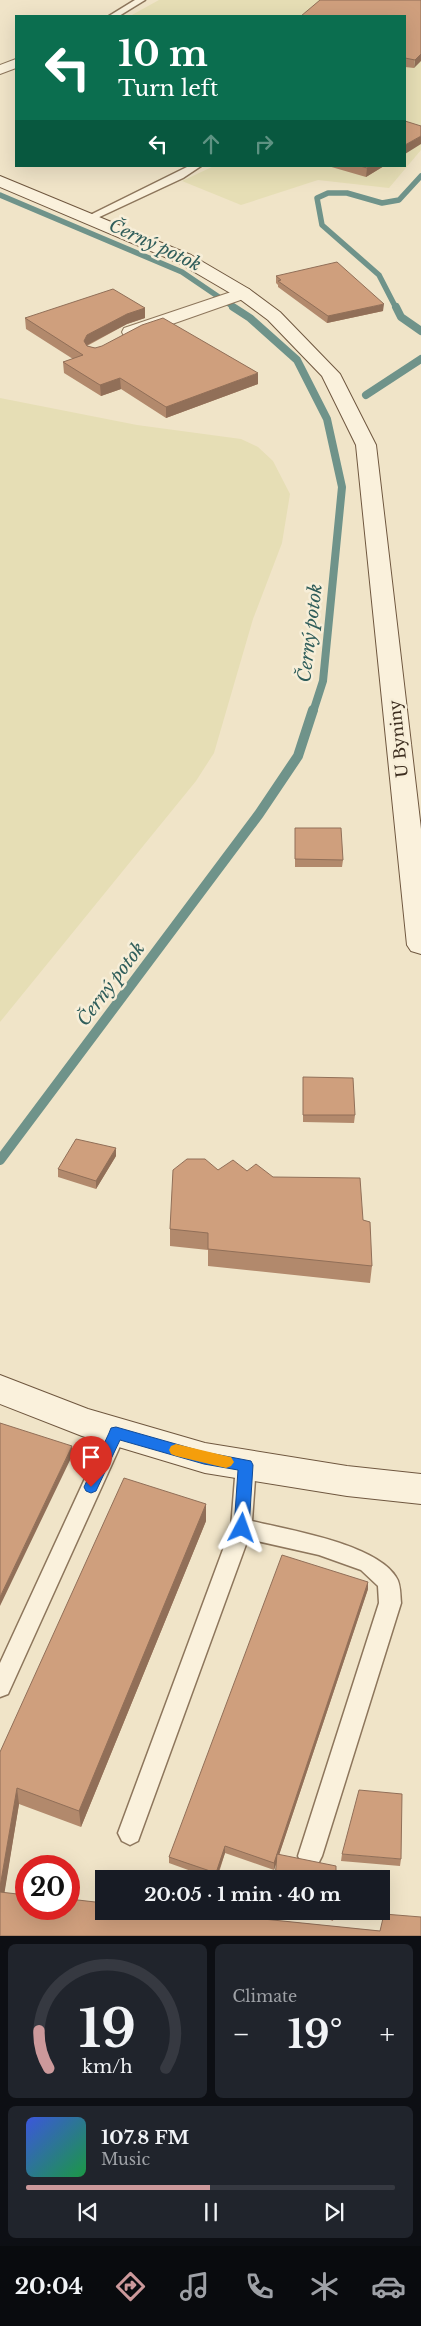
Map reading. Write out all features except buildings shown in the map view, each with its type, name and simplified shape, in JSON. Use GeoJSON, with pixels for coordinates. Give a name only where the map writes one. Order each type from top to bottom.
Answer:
{"type":"FeatureCollection","features":[{"type":"Feature","properties":{"kind":"street"},"geometry":{"type":"LineString","coordinates":[[0,70],[15,64]]}},
{"type":"Feature","properties":{"kind":"street","name":"U Byniny"},"geometry":{"type":"LineString","coordinates":[[0,182],[185,259],[274,316],[330,374],[366,445],[421,945]]}},
{"type":"Feature","properties":{"kind":"street"},"geometry":{"type":"LineString","coordinates":[[119,338],[135,330],[212,305],[239,294]]}},
{"type":"Feature","properties":{"kind":"street"},"geometry":{"type":"LineString","coordinates":[[0,1389],[82,1422],[204,1458],[346,1481],[421,1489]]}},
{"type":"Feature","properties":{"kind":"lane"},"geometry":{"type":"LineString","coordinates":[[115,15],[141,0]]}},
{"type":"Feature","properties":{"kind":"lane"},"geometry":{"type":"LineString","coordinates":[[89,218],[180,176],[194,167]]}},
{"type":"Feature","properties":{"kind":"lane"},"geometry":{"type":"LineString","coordinates":[[0,1687],[116,1433]]}},
{"type":"Feature","properties":{"kind":"lane"},"geometry":{"type":"LineString","coordinates":[[130,1833],[242,1528],[246,1465]]}},
{"type":"Feature","properties":{"kind":"lane"},"geometry":{"type":"LineString","coordinates":[[242,1528],[320,1546],[368,1564],[388,1582],[390,1603],[310,1856]]}},
{"type":"Feature","properties":{"kind":"shaded area"},"geometry":{"type":"Polygon","coordinates":[[[159,0],[421,0],[421,150],[389,188],[318,180],[241,205],[182,181],[212,167],[406,167],[406,15],[132,15],[159,0]]]}},
{"type":"Feature","properties":{"kind":"shaded area"},"geometry":{"type":"Polygon","coordinates":[[[0,398],[137,425],[241,439],[258,447],[273,461],[290,494],[282,543],[253,619],[214,753],[196,781],[0,1022],[0,398]]]}},
{"type":"Feature","properties":{"kind":"waterway"},"geometry":{"type":"LineString","coordinates":[[396,308],[379,275],[322,225],[317,198],[328,193],[347,193],[382,203],[399,200],[421,176]]}},
{"type":"Feature","properties":{"kind":"waterway","name":"Černý potok"},"geometry":{"type":"LineString","coordinates":[[0,195],[182,272],[235,308]]}},
{"type":"Feature","properties":{"kind":"waterway","name":"Černý potok"},"geometry":{"type":"LineString","coordinates":[[233,307],[250,318],[297,360],[327,419],[342,487],[323,681],[313,712]]}},
{"type":"Feature","properties":{"kind":"waterway"},"geometry":{"type":"LineString","coordinates":[[396,307],[401,317],[421,331]]}},
{"type":"Feature","properties":{"kind":"waterway"},"geometry":{"type":"LineString","coordinates":[[366,395],[421,359]]}},
{"type":"Feature","properties":{"kind":"waterway","name":"Černý potok"},"geometry":{"type":"LineString","coordinates":[[0,1160],[259,814],[298,756],[313,710]]}},
{"type":"Feature","properties":{"kind":"slow traffic"},"geometry":{"type":"LineString","coordinates":[[176,1450],[226,1462]]}},
{"type":"Feature","properties":{"kind":"route"},"geometry":{"type":"LineString","coordinates":[[91,1487],[116,1433],[204,1458],[246,1465],[242,1528]]}}]}
